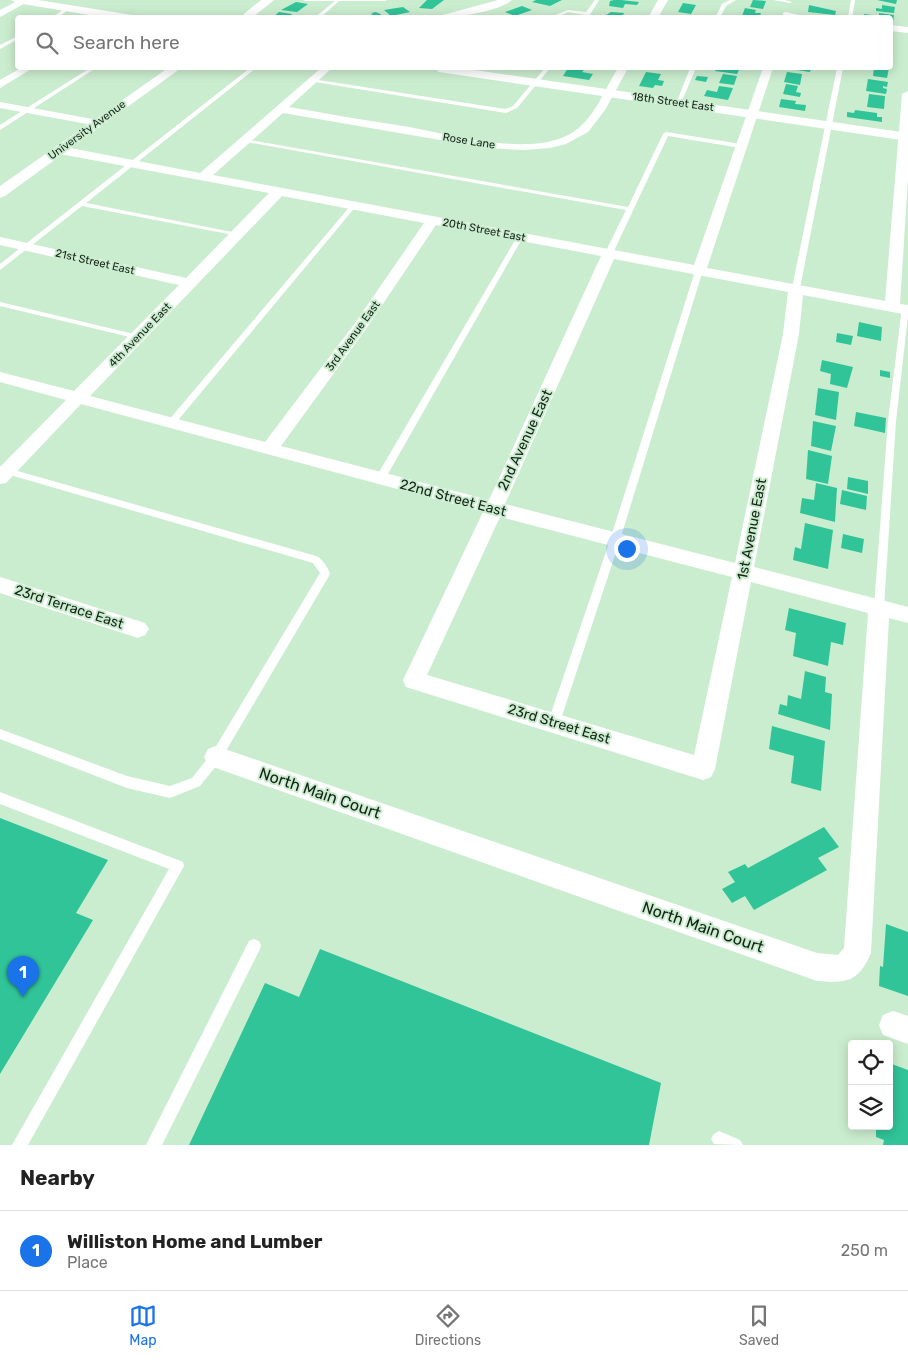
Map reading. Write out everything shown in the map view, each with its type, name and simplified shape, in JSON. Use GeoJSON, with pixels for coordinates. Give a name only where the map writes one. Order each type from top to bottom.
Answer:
{"type":"FeatureCollection","features":[{"type":"Feature","properties":{"kind":"street"},"geometry":{"type":"LineString","coordinates":[[0,14],[20,0],[104,15]]}},
{"type":"Feature","properties":{"kind":"street"},"geometry":{"type":"LineString","coordinates":[[248,15],[268,0]]}},
{"type":"Feature","properties":{"kind":"street"},"geometry":{"type":"LineString","coordinates":[[451,15],[476,10],[507,0]]}},
{"type":"Feature","properties":{"kind":"street"},"geometry":{"type":"LineString","coordinates":[[655,15],[663,0]]}},
{"type":"Feature","properties":{"kind":"street"},"geometry":{"type":"LineString","coordinates":[[785,15],[790,1]]}},
{"type":"Feature","properties":{"kind":"street"},"geometry":{"type":"LineString","coordinates":[[893,28],[908,30]]}},
{"type":"Feature","properties":{"kind":"street"},"geometry":{"type":"LineString","coordinates":[[0,84],[24,70]]}},
{"type":"Feature","properties":{"kind":"street","name":"University Avenue"},"geometry":{"type":"LineString","coordinates":[[0,193],[172,70]]}},
{"type":"Feature","properties":{"kind":"street"},"geometry":{"type":"LineString","coordinates":[[204,177],[325,70]]}},
{"type":"Feature","properties":{"kind":"street","name":"18th Street East"},"geometry":{"type":"LineString","coordinates":[[453,70],[906,136]]}},
{"type":"Feature","properties":{"kind":"street","name":"Rose Lane"},"geometry":{"type":"LineString","coordinates":[[280,109],[517,147],[548,145],[584,130],[622,70]]}},
{"type":"Feature","properties":{"kind":"street"},"geometry":{"type":"LineString","coordinates":[[699,270],[767,70]]}},
{"type":"Feature","properties":{"kind":"street"},"geometry":{"type":"LineString","coordinates":[[902,308],[908,94]]}},
{"type":"Feature","properties":{"kind":"street"},"geometry":{"type":"LineString","coordinates":[[0,105],[98,123]]}},
{"type":"Feature","properties":{"kind":"street","name":"20th Street East"},"geometry":{"type":"LineString","coordinates":[[60,150],[902,308]]}},
{"type":"Feature","properties":{"kind":"street","name":"4th Avenue East"},"geometry":{"type":"LineString","coordinates":[[2,472],[78,398],[279,191]]}},
{"type":"Feature","properties":{"kind":"street","name":"3rd Avenue East"},"geometry":{"type":"LineString","coordinates":[[269,450],[361,326],[433,220]]}},
{"type":"Feature","properties":{"kind":"street","name":"21st Street East"},"geometry":{"type":"LineString","coordinates":[[0,241],[190,283]]}},
{"type":"Feature","properties":{"kind":"street","name":"2nd Avenue East"},"geometry":{"type":"LineString","coordinates":[[414,680],[609,253]]}},
{"type":"Feature","properties":{"kind":"street","name":"1st Avenue East"},"geometry":{"type":"LineString","coordinates":[[702,769],[744,573],[790,334],[796,288]]}},
{"type":"Feature","properties":{"kind":"street","name":"22nd Street East"},"geometry":{"type":"LineString","coordinates":[[0,377],[493,509],[908,615]]}},
{"type":"Feature","properties":{"kind":"street","name":"23rd Terrace East"},"geometry":{"type":"LineString","coordinates":[[0,585],[138,629]]}},
{"type":"Feature","properties":{"kind":"street","name":"North Main Court"},"geometry":{"type":"LineString","coordinates":[[216,757],[817,967],[844,969],[857,953],[879,607]]}},
{"type":"Feature","properties":{"kind":"street","name":"23rd Street East"},"geometry":{"type":"LineString","coordinates":[[414,680],[702,769]]}},
{"type":"Feature","properties":{"kind":"lane"},"geometry":{"type":"LineString","coordinates":[[305,0],[336,2],[385,0]]}},
{"type":"Feature","properties":{"kind":"lane"},"geometry":{"type":"LineString","coordinates":[[587,15],[598,0]]}},
{"type":"Feature","properties":{"kind":"lane"},"geometry":{"type":"LineString","coordinates":[[718,15],[724,4],[734,0]]}},
{"type":"Feature","properties":{"kind":"lane"},"geometry":{"type":"LineString","coordinates":[[775,0],[790,1]]}},
{"type":"Feature","properties":{"kind":"lane"},"geometry":{"type":"LineString","coordinates":[[850,15],[853,0]]}},
{"type":"Feature","properties":{"kind":"lane"},"geometry":{"type":"LineString","coordinates":[[320,15],[336,2]]}},
{"type":"Feature","properties":{"kind":"lane"},"geometry":{"type":"LineString","coordinates":[[57,15],[69,8]]}},
{"type":"Feature","properties":{"kind":"lane"},"geometry":{"type":"LineString","coordinates":[[558,15],[568,11],[582,15]]}},
{"type":"Feature","properties":{"kind":"lane"},"geometry":{"type":"LineString","coordinates":[[0,47],[15,39]]}},
{"type":"Feature","properties":{"kind":"lane"},"geometry":{"type":"LineString","coordinates":[[0,128],[91,70]]}},
{"type":"Feature","properties":{"kind":"lane"},"geometry":{"type":"LineString","coordinates":[[0,268],[250,70]]}},
{"type":"Feature","properties":{"kind":"lane"},"geometry":{"type":"LineString","coordinates":[[312,81],[506,110],[515,107],[546,70]]}},
{"type":"Feature","properties":{"kind":"lane"},"geometry":{"type":"LineString","coordinates":[[678,103],[693,70]]}},
{"type":"Feature","properties":{"kind":"lane"},"geometry":{"type":"LineString","coordinates":[[796,288],[840,70]]}},
{"type":"Feature","properties":{"kind":"lane"},"geometry":{"type":"LineString","coordinates":[[609,253],[666,134],[741,146]]}},
{"type":"Feature","properties":{"kind":"lane"},"geometry":{"type":"LineString","coordinates":[[244,141],[630,209]]}},
{"type":"Feature","properties":{"kind":"lane"},"geometry":{"type":"LineString","coordinates":[[81,204],[236,235]]}},
{"type":"Feature","properties":{"kind":"lane"},"geometry":{"type":"LineString","coordinates":[[172,423],[354,205]]}},
{"type":"Feature","properties":{"kind":"lane"},"geometry":{"type":"LineString","coordinates":[[380,479],[520,236]]}},
{"type":"Feature","properties":{"kind":"lane"},"geometry":{"type":"LineString","coordinates":[[554,722],[615,540],[699,270]]}},
{"type":"Feature","properties":{"kind":"lane"},"geometry":{"type":"LineString","coordinates":[[0,304],[138,337]]}},
{"type":"Feature","properties":{"kind":"lane"},"geometry":{"type":"LineString","coordinates":[[879,607],[891,430],[902,308]]}},
{"type":"Feature","properties":{"kind":"lane"},"geometry":{"type":"LineString","coordinates":[[0,734],[127,782],[170,792],[196,782],[216,757],[325,573],[316,560],[2,472]]}},
{"type":"Feature","properties":{"kind":"lane"},"geometry":{"type":"LineString","coordinates":[[0,798],[178,866],[20,1145]]}},
{"type":"Feature","properties":{"kind":"lane"},"geometry":{"type":"LineString","coordinates":[[154,1145],[254,946]]}},
{"type":"Feature","properties":{"kind":"lane"},"geometry":{"type":"LineString","coordinates":[[719,1139],[735,1145]]}},
{"type":"Feature","properties":{"kind":"building"},"geometry":{"type":"Polygon","coordinates":[[[427,0],[444,0],[432,9],[419,8],[427,0]]]}},
{"type":"Feature","properties":{"kind":"building"},"geometry":{"type":"Polygon","coordinates":[[[536,0],[562,0],[550,6],[532,2],[536,0]]]}},
{"type":"Feature","properties":{"kind":"building"},"geometry":{"type":"Polygon","coordinates":[[[753,0],[766,1],[763,9],[750,7],[753,0]]]}},
{"type":"Feature","properties":{"kind":"building"},"geometry":{"type":"Polygon","coordinates":[[[877,0],[897,0],[896,4],[877,0]]]}},
{"type":"Feature","properties":{"kind":"building"},"geometry":{"type":"Polygon","coordinates":[[[610,1],[639,2],[637,5],[625,4],[623,8],[609,6],[610,1]]]}},
{"type":"Feature","properties":{"kind":"building"},"geometry":{"type":"Polygon","coordinates":[[[296,2],[308,4],[297,12],[281,10],[296,2]]]}},
{"type":"Feature","properties":{"kind":"building"},"geometry":{"type":"Polygon","coordinates":[[[683,3],[696,5],[691,14],[678,12],[683,3]]]}},
{"type":"Feature","properties":{"kind":"building"},"geometry":{"type":"Polygon","coordinates":[[[809,5],[836,11],[835,15],[808,12],[809,5]]]}},
{"type":"Feature","properties":{"kind":"building"},"geometry":{"type":"Polygon","coordinates":[[[882,5],[895,7],[894,13],[876,11],[876,8],[882,9],[882,5]]]}},
{"type":"Feature","properties":{"kind":"building"},"geometry":{"type":"Polygon","coordinates":[[[522,6],[532,10],[518,15],[505,12],[522,6]]]}},
{"type":"Feature","properties":{"kind":"building"},"geometry":{"type":"Polygon","coordinates":[[[403,7],[410,12],[390,15],[384,10],[403,7]]]}},
{"type":"Feature","properties":{"kind":"building"},"geometry":{"type":"Polygon","coordinates":[[[745,8],[756,10],[755,13],[761,13],[760,15],[742,15],[745,8]]]}},
{"type":"Feature","properties":{"kind":"building"},"geometry":{"type":"Polygon","coordinates":[[[279,12],[292,14],[291,15],[276,15],[279,12]]]}},
{"type":"Feature","properties":{"kind":"building"},"geometry":{"type":"Polygon","coordinates":[[[376,12],[382,15],[370,15],[373,14],[371,13],[376,12]]]}},
{"type":"Feature","properties":{"kind":"building"},"geometry":{"type":"Polygon","coordinates":[[[611,12],[624,13],[623,15],[606,15],[611,12]]]}},
{"type":"Feature","properties":{"kind":"building"},"geometry":{"type":"Polygon","coordinates":[[[879,13],[894,15],[893,22],[893,15],[879,15],[879,13]]]}},
{"type":"Feature","properties":{"kind":"building"},"geometry":{"type":"Polygon","coordinates":[[[567,70],[584,70],[582,72],[593,74],[589,80],[563,76],[567,70]]]}},
{"type":"Feature","properties":{"kind":"building"},"geometry":{"type":"Polygon","coordinates":[[[715,70],[739,70],[737,74],[715,70]]]}},
{"type":"Feature","properties":{"kind":"building"},"geometry":{"type":"Polygon","coordinates":[[[874,70],[889,70],[887,78],[873,76],[874,70]]]}},
{"type":"Feature","properties":{"kind":"building"},"geometry":{"type":"Polygon","coordinates":[[[646,72],[661,74],[658,80],[664,81],[662,86],[655,85],[653,88],[639,86],[646,72]]]}},
{"type":"Feature","properties":{"kind":"building"},"geometry":{"type":"Polygon","coordinates":[[[787,72],[802,74],[800,85],[784,82],[787,72]]]}},
{"type":"Feature","properties":{"kind":"building"},"geometry":{"type":"Polygon","coordinates":[[[723,74],[737,76],[734,85],[719,83],[723,74]]]}},
{"type":"Feature","properties":{"kind":"building"},"geometry":{"type":"Polygon","coordinates":[[[697,76],[708,77],[706,82],[695,80],[697,76]]]}},
{"type":"Feature","properties":{"kind":"building"},"geometry":{"type":"Polygon","coordinates":[[[868,79],[888,82],[887,87],[883,86],[883,88],[887,89],[886,94],[866,91],[868,79]]]}},
{"type":"Feature","properties":{"kind":"building"},"geometry":{"type":"Polygon","coordinates":[[[786,84],[798,86],[796,92],[801,93],[800,97],[783,94],[786,84]]]}},
{"type":"Feature","properties":{"kind":"building"},"geometry":{"type":"Polygon","coordinates":[[[719,86],[733,88],[728,100],[704,96],[707,90],[717,92],[719,86]]]}},
{"type":"Feature","properties":{"kind":"building"},"geometry":{"type":"Polygon","coordinates":[[[869,94],[885,96],[884,109],[867,107],[869,94]]]}},
{"type":"Feature","properties":{"kind":"building"},"geometry":{"type":"Polygon","coordinates":[[[781,99],[796,101],[795,104],[806,105],[805,111],[779,107],[781,99]]]}},
{"type":"Feature","properties":{"kind":"building"},"geometry":{"type":"Polygon","coordinates":[[[855,110],[877,113],[877,117],[882,117],[882,122],[847,117],[847,112],[854,113],[855,110]]]}},
{"type":"Feature","properties":{"kind":"building"},"geometry":{"type":"Polygon","coordinates":[[[859,322],[882,327],[881,341],[857,336],[859,322]]]}},
{"type":"Feature","properties":{"kind":"building"},"geometry":{"type":"Polygon","coordinates":[[[837,333],[853,336],[851,345],[836,342],[837,333]]]}},
{"type":"Feature","properties":{"kind":"building"},"geometry":{"type":"Polygon","coordinates":[[[822,360],[853,367],[847,388],[830,384],[831,374],[820,371],[822,360]]]}},
{"type":"Feature","properties":{"kind":"building"},"geometry":{"type":"Polygon","coordinates":[[[880,370],[890,372],[890,378],[880,376],[880,370]]]}},
{"type":"Feature","properties":{"kind":"building"},"geometry":{"type":"Polygon","coordinates":[[[818,388],[839,392],[836,420],[815,415],[818,388]]]}},
{"type":"Feature","properties":{"kind":"building"},"geometry":{"type":"Polygon","coordinates":[[[856,412],[886,418],[885,433],[854,426],[856,412]]]}},
{"type":"Feature","properties":{"kind":"building"},"geometry":{"type":"Polygon","coordinates":[[[813,421],[836,426],[831,451],[811,446],[813,421]]]}},
{"type":"Feature","properties":{"kind":"building"},"geometry":{"type":"Polygon","coordinates":[[[808,450],[832,456],[828,484],[806,479],[808,450]]]}},
{"type":"Feature","properties":{"kind":"building"},"geometry":{"type":"Polygon","coordinates":[[[848,477],[868,481],[868,494],[847,489],[848,477]]]}},
{"type":"Feature","properties":{"kind":"building"},"geometry":{"type":"Polygon","coordinates":[[[816,483],[837,488],[835,522],[800,513],[802,498],[814,500],[816,483]]]}},
{"type":"Feature","properties":{"kind":"building"},"geometry":{"type":"Polygon","coordinates":[[[842,490],[867,496],[866,510],[840,504],[842,490]]]}},
{"type":"Feature","properties":{"kind":"building"},"geometry":{"type":"Polygon","coordinates":[[[805,523],[833,530],[828,569],[793,560],[795,547],[801,549],[805,523]]]}},
{"type":"Feature","properties":{"kind":"building"},"geometry":{"type":"Polygon","coordinates":[[[843,534],[864,539],[862,553],[841,548],[843,534]]]}},
{"type":"Feature","properties":{"kind":"building"},"geometry":{"type":"Polygon","coordinates":[[[789,608],[846,623],[843,645],[831,642],[828,666],[793,656],[796,633],[785,630],[789,608]]]}},
{"type":"Feature","properties":{"kind":"building"},"geometry":{"type":"Polygon","coordinates":[[[805,671],[826,677],[825,692],[832,694],[830,730],[778,714],[780,704],[787,706],[788,695],[801,699],[805,671]]]}},
{"type":"Feature","properties":{"kind":"building"},"geometry":{"type":"Polygon","coordinates":[[[772,726],[825,741],[821,791],[791,783],[794,756],[769,749],[772,726]]]}},
{"type":"Feature","properties":{"kind":"building"},"geometry":{"type":"Polygon","coordinates":[[[0,818],[108,860],[76,913],[93,920],[0,1074],[0,818]]]}},
{"type":"Feature","properties":{"kind":"building"},"geometry":{"type":"Polygon","coordinates":[[[824,827],[839,847],[818,858],[827,870],[754,910],[745,896],[732,903],[722,889],[735,882],[728,872],[745,864],[748,868],[824,827]]]}},
{"type":"Feature","properties":{"kind":"building"},"geometry":{"type":"Polygon","coordinates":[[[886,924],[908,932],[908,996],[879,986],[880,966],[883,967],[886,924]]]}},
{"type":"Feature","properties":{"kind":"building"},"geometry":{"type":"Polygon","coordinates":[[[320,949],[661,1083],[649,1145],[189,1145],[265,983],[299,997],[320,949]]]}},
{"type":"Feature","properties":{"kind":"building"},"geometry":{"type":"Polygon","coordinates":[[[893,1064],[908,1070],[908,1145],[883,1145],[884,1140],[876,1137],[876,1130],[893,1130],[893,1064]]]}},
{"type":"Feature","properties":{"kind":"place","name":"Williston Home and Lumber"},"geometry":{"type":"Point","coordinates":[23,997]}}]}
